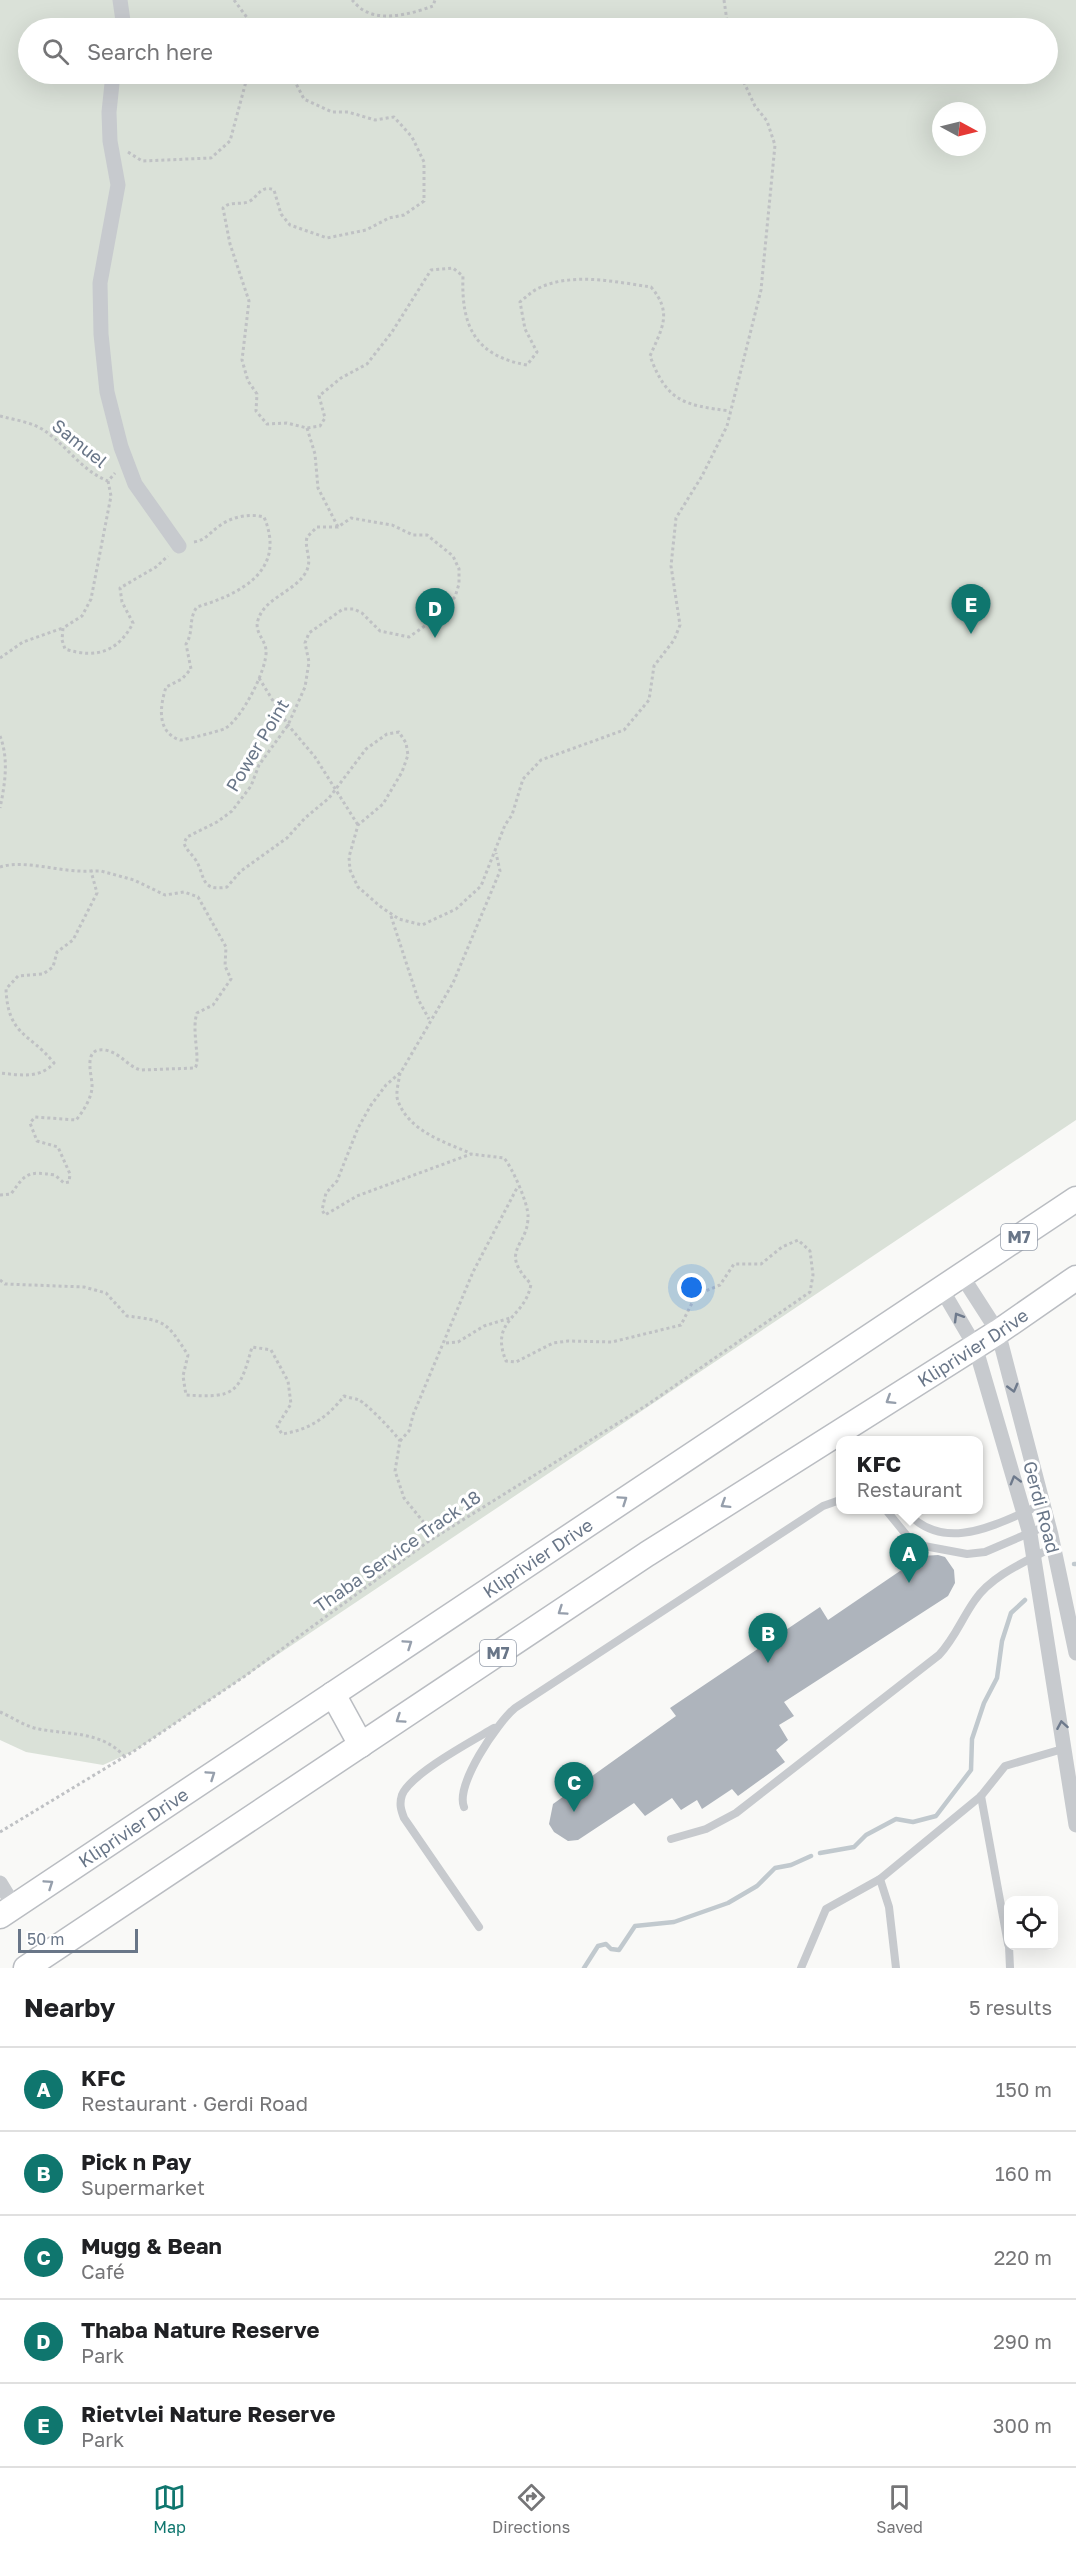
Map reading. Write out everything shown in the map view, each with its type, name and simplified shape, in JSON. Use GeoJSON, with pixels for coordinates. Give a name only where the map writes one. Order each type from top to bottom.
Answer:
{"type":"FeatureCollection","features":[{"type":"Feature","properties":{"kind":"main road","name":"Kliprivier Drive"},"geometry":{"type":"LineString","coordinates":[[7,1911],[1076,1199]]}},
{"type":"Feature","properties":{"kind":"main road","name":"Kliprivier Drive"},"geometry":{"type":"LineString","coordinates":[[26,1968],[647,1554],[998,1332],[1076,1278]]}},
{"type":"Feature","properties":{"kind":"main road"},"geometry":{"type":"LineString","coordinates":[[333,1694],[361,1745]]}},
{"type":"Feature","properties":{"kind":"street"},"geometry":{"type":"LineString","coordinates":[[120,0],[123,18]]}},
{"type":"Feature","properties":{"kind":"street"},"geometry":{"type":"LineString","coordinates":[[113,84],[109,112],[110,141],[118,185],[100,283],[101,334],[107,392],[121,447],[135,484],[179,546]]}},
{"type":"Feature","properties":{"kind":"street","name":"Gerdi Road"},"geometry":{"type":"LineString","coordinates":[[951,1282],[998,1332],[1043,1504],[1076,1653]]}},
{"type":"Feature","properties":{"kind":"street","name":"Gerdi Road"},"geometry":{"type":"LineString","coordinates":[[951,1282],[975,1346],[1036,1556],[1071,1747],[1076,1825]]}},
{"type":"Feature","properties":{"kind":"street"},"geometry":{"type":"LineString","coordinates":[[0,1883],[7,1911]]}},
{"type":"Feature","properties":{"kind":"lane"},"geometry":{"type":"LineString","coordinates":[[479,1927],[404,1818],[400,1807],[403,1793],[427,1769],[496,1727],[515,1708],[823,1506],[836,1501]]}},
{"type":"Feature","properties":{"kind":"lane"},"geometry":{"type":"LineString","coordinates":[[909,1514],[920,1526],[957,1534],[973,1532],[1043,1504]]}},
{"type":"Feature","properties":{"kind":"lane"},"geometry":{"type":"LineString","coordinates":[[890,1514],[908,1537],[924,1546],[967,1554],[985,1552],[1048,1525]]}},
{"type":"Feature","properties":{"kind":"lane"},"geometry":{"type":"LineString","coordinates":[[671,1839],[706,1829],[736,1813],[939,1655],[955,1634],[976,1598],[988,1585],[1053,1547]]}},
{"type":"Feature","properties":{"kind":"lane"},"geometry":{"type":"LineString","coordinates":[[464,1807],[462,1792],[496,1727]]}},
{"type":"Feature","properties":{"kind":"lane"},"geometry":{"type":"LineString","coordinates":[[801,1968],[826,1910],[880,1879],[981,1796],[1005,1766],[1071,1747]]}},
{"type":"Feature","properties":{"kind":"lane"},"geometry":{"type":"LineString","coordinates":[[981,1796],[1004,1918]]}},
{"type":"Feature","properties":{"kind":"lane"},"geometry":{"type":"LineString","coordinates":[[880,1879],[889,1907],[896,1968]]}},
{"type":"Feature","properties":{"kind":"lane"},"geometry":{"type":"LineString","coordinates":[[1009,1950],[1010,1968]]}},
{"type":"Feature","properties":{"kind":"path"},"geometry":{"type":"LineString","coordinates":[[234,0],[247,18]]}},
{"type":"Feature","properties":{"kind":"path"},"geometry":{"type":"LineString","coordinates":[[352,0],[366,12],[388,16],[415,13],[433,6],[435,0]]}},
{"type":"Feature","properties":{"kind":"path"},"geometry":{"type":"LineString","coordinates":[[724,0],[727,18]]}},
{"type":"Feature","properties":{"kind":"path"},"geometry":{"type":"LineString","coordinates":[[110,141],[142,161],[211,158],[230,141],[245,84]]}},
{"type":"Feature","properties":{"kind":"path"},"geometry":{"type":"LineString","coordinates":[[296,84],[304,99],[332,112],[348,112],[375,120],[394,117],[412,137],[424,162],[424,201],[404,215],[388,218],[366,230],[327,238],[290,225],[282,214],[274,190],[269,188],[262,190],[251,201],[227,204],[223,208],[230,244],[249,301],[242,360],[248,381],[258,394],[256,411],[267,424],[287,423],[307,428],[320,426],[325,418],[319,396],[341,378],[367,364],[392,332],[431,270],[453,268],[463,276],[462,297],[474,339],[505,361],[527,366],[537,352],[525,329],[520,302],[538,288],[562,281],[583,279],[651,287],[663,301],[664,319],[650,356],[657,375],[672,395],[692,406],[730,411]]}},
{"type":"Feature","properties":{"kind":"path"},"geometry":{"type":"LineString","coordinates":[[259,678],[288,725],[336,788],[358,825],[350,857],[353,880],[390,914],[412,924],[422,925],[456,909],[481,886],[496,853],[505,825],[512,815],[523,779],[542,760],[624,730],[649,700],[654,666],[674,640],[680,625],[671,566],[676,518],[702,476],[727,426],[761,290],[775,145],[767,121],[755,106],[745,84]]}},
{"type":"Feature","properties":{"kind":"path","name":"Samuel"},"geometry":{"type":"LineString","coordinates":[[0,416],[32,424],[45,431],[96,476],[108,481],[115,472],[121,447]]}},
{"type":"Feature","properties":{"kind":"path"},"geometry":{"type":"LineString","coordinates":[[307,428],[315,454],[318,488],[338,527]]}},
{"type":"Feature","properties":{"kind":"path"},"geometry":{"type":"LineString","coordinates":[[0,658],[23,642],[63,628],[82,616],[91,599],[111,496],[108,481]]}},
{"type":"Feature","properties":{"kind":"path","name":"Power Point"},"geometry":{"type":"LineString","coordinates":[[63,628],[62,640],[65,648],[74,651],[102,652],[121,642],[133,623],[122,602],[120,588],[156,567],[179,546],[204,541],[217,527],[238,517],[254,514],[264,517],[268,527],[267,563],[256,578],[233,595],[197,607],[192,613],[190,637],[186,644],[191,669],[182,679],[166,687],[161,718],[164,727],[174,738],[180,740],[224,729],[237,716],[259,678],[267,648],[257,628],[261,613],[271,602],[299,582],[307,571],[311,559],[307,537],[317,526],[338,527],[351,518],[392,525],[413,535],[427,535],[453,556],[459,569],[459,584],[455,597],[447,608],[409,637],[380,631],[362,613],[354,609],[343,609],[309,633],[305,643],[309,662],[305,687],[288,725],[259,765],[251,786],[232,811],[217,822],[187,837],[184,843],[195,859],[206,883],[212,887],[227,887],[254,860],[287,838],[328,798],[366,749],[387,734],[399,732],[406,742],[408,755],[402,772],[383,804],[358,825]]}},
{"type":"Feature","properties":{"kind":"path"},"geometry":{"type":"LineString","coordinates":[[0,736],[5,748],[6,771],[0,808]]}},
{"type":"Feature","properties":{"kind":"path"},"geometry":{"type":"LineString","coordinates":[[471,1154],[357,1196],[325,1215],[322,1210],[326,1193],[337,1180],[358,1128],[386,1085],[400,1072],[415,1050],[429,1019],[453,983],[496,884],[500,871],[496,853]]}},
{"type":"Feature","properties":{"kind":"path"},"geometry":{"type":"LineString","coordinates":[[0,867],[15,863],[42,869],[101,871],[134,880],[165,895],[184,892],[198,897],[226,947],[225,966],[231,979],[218,999],[197,1013],[194,1031],[199,1061],[195,1068],[141,1070],[116,1054],[105,1050],[96,1052],[90,1059],[92,1088],[76,1120],[35,1117],[30,1123],[37,1141],[58,1147],[70,1174],[69,1182],[64,1183],[55,1175],[27,1175],[21,1177],[11,1194],[0,1195]]}},
{"type":"Feature","properties":{"kind":"path"},"geometry":{"type":"LineString","coordinates":[[0,1073],[22,1076],[46,1072],[54,1063],[44,1050],[16,1030],[7,1006],[6,989],[18,976],[43,974],[53,967],[57,952],[73,940],[97,893],[91,872]]}},
{"type":"Feature","properties":{"kind":"path"},"geometry":{"type":"LineString","coordinates":[[390,914],[418,999],[429,1019]]}},
{"type":"Feature","properties":{"kind":"path"},"geometry":{"type":"LineString","coordinates":[[400,1072],[397,1100],[405,1113],[430,1137],[471,1154],[504,1158],[514,1170],[529,1215],[525,1232],[516,1251],[519,1272],[531,1284],[530,1293],[510,1318],[484,1326],[458,1342],[446,1343]]}},
{"type":"Feature","properties":{"kind":"path"},"geometry":{"type":"LineString","coordinates":[[429,1541],[425,1524],[404,1498],[395,1471],[400,1441],[409,1431],[430,1374],[446,1343],[473,1272],[518,1186]]}},
{"type":"Feature","properties":{"kind":"path","name":"Thaba Service Track 18"},"geometry":{"type":"LineString","coordinates":[[0,1832],[125,1757],[245,1676],[429,1541],[647,1405],[810,1292],[813,1275],[810,1251],[798,1240],[782,1247],[761,1264],[734,1264],[720,1285],[696,1295],[681,1325],[647,1335],[612,1342],[553,1343],[516,1362],[506,1360],[500,1345],[502,1330],[510,1318]]}},
{"type":"Feature","properties":{"kind":"path"},"geometry":{"type":"LineString","coordinates":[[0,1280],[5,1284],[84,1287],[106,1293],[127,1316],[160,1320],[174,1334],[188,1354],[183,1376],[186,1395],[210,1396],[229,1393],[242,1382],[252,1347],[271,1350],[288,1381],[291,1404],[277,1426],[282,1434],[309,1427],[332,1412],[344,1396],[360,1401],[381,1422],[393,1430],[400,1441]]}},
{"type":"Feature","properties":{"kind":"path"},"geometry":{"type":"LineString","coordinates":[[0,1713],[37,1729],[79,1733],[114,1745],[125,1757]]}},
{"type":"Feature","properties":{"kind":"shaded area"},"geometry":{"type":"Polygon","coordinates":[[[0,0],[1076,0],[1076,1120],[134,1751],[103,1765],[26,1752],[0,1740],[0,0]]]}},
{"type":"Feature","properties":{"kind":"building"},"geometry":{"type":"Polygon","coordinates":[[[922,1556],[945,1557],[954,1570],[955,1583],[948,1596],[784,1702],[794,1716],[779,1725],[788,1740],[776,1750],[785,1762],[738,1796],[732,1789],[702,1809],[697,1800],[681,1810],[672,1798],[645,1816],[634,1803],[578,1840],[568,1841],[554,1832],[549,1824],[553,1804],[676,1716],[670,1708],[820,1607],[828,1620],[922,1556]]]}},
{"type":"Feature","properties":{"kind":"waterway"},"geometry":{"type":"LineString","coordinates":[[820,1853],[854,1847],[866,1835],[896,1819],[913,1822],[936,1816],[971,1770],[972,1739],[984,1703],[997,1678],[1002,1641],[1011,1613],[1025,1600]]}},
{"type":"Feature","properties":{"kind":"waterway"},"geometry":{"type":"LineString","coordinates":[[584,1968],[598,1946],[606,1944],[611,1949],[619,1950],[635,1926],[674,1922],[728,1903],[757,1886],[775,1868],[791,1865],[811,1856]]}},
{"type":"Feature","properties":{"kind":"place","name":"Rietvlei Nature Reserve"},"geometry":{"type":"Point","coordinates":[971,634]}},
{"type":"Feature","properties":{"kind":"place","name":"Thaba Nature Reserve"},"geometry":{"type":"Point","coordinates":[435,638]}},
{"type":"Feature","properties":{"kind":"place","name":"KFC"},"geometry":{"type":"Point","coordinates":[909,1583]}},
{"type":"Feature","properties":{"kind":"place","name":"Pick n Pay"},"geometry":{"type":"Point","coordinates":[768,1663]}},
{"type":"Feature","properties":{"kind":"place","name":"Mugg & Bean"},"geometry":{"type":"Point","coordinates":[574,1812]}}]}
